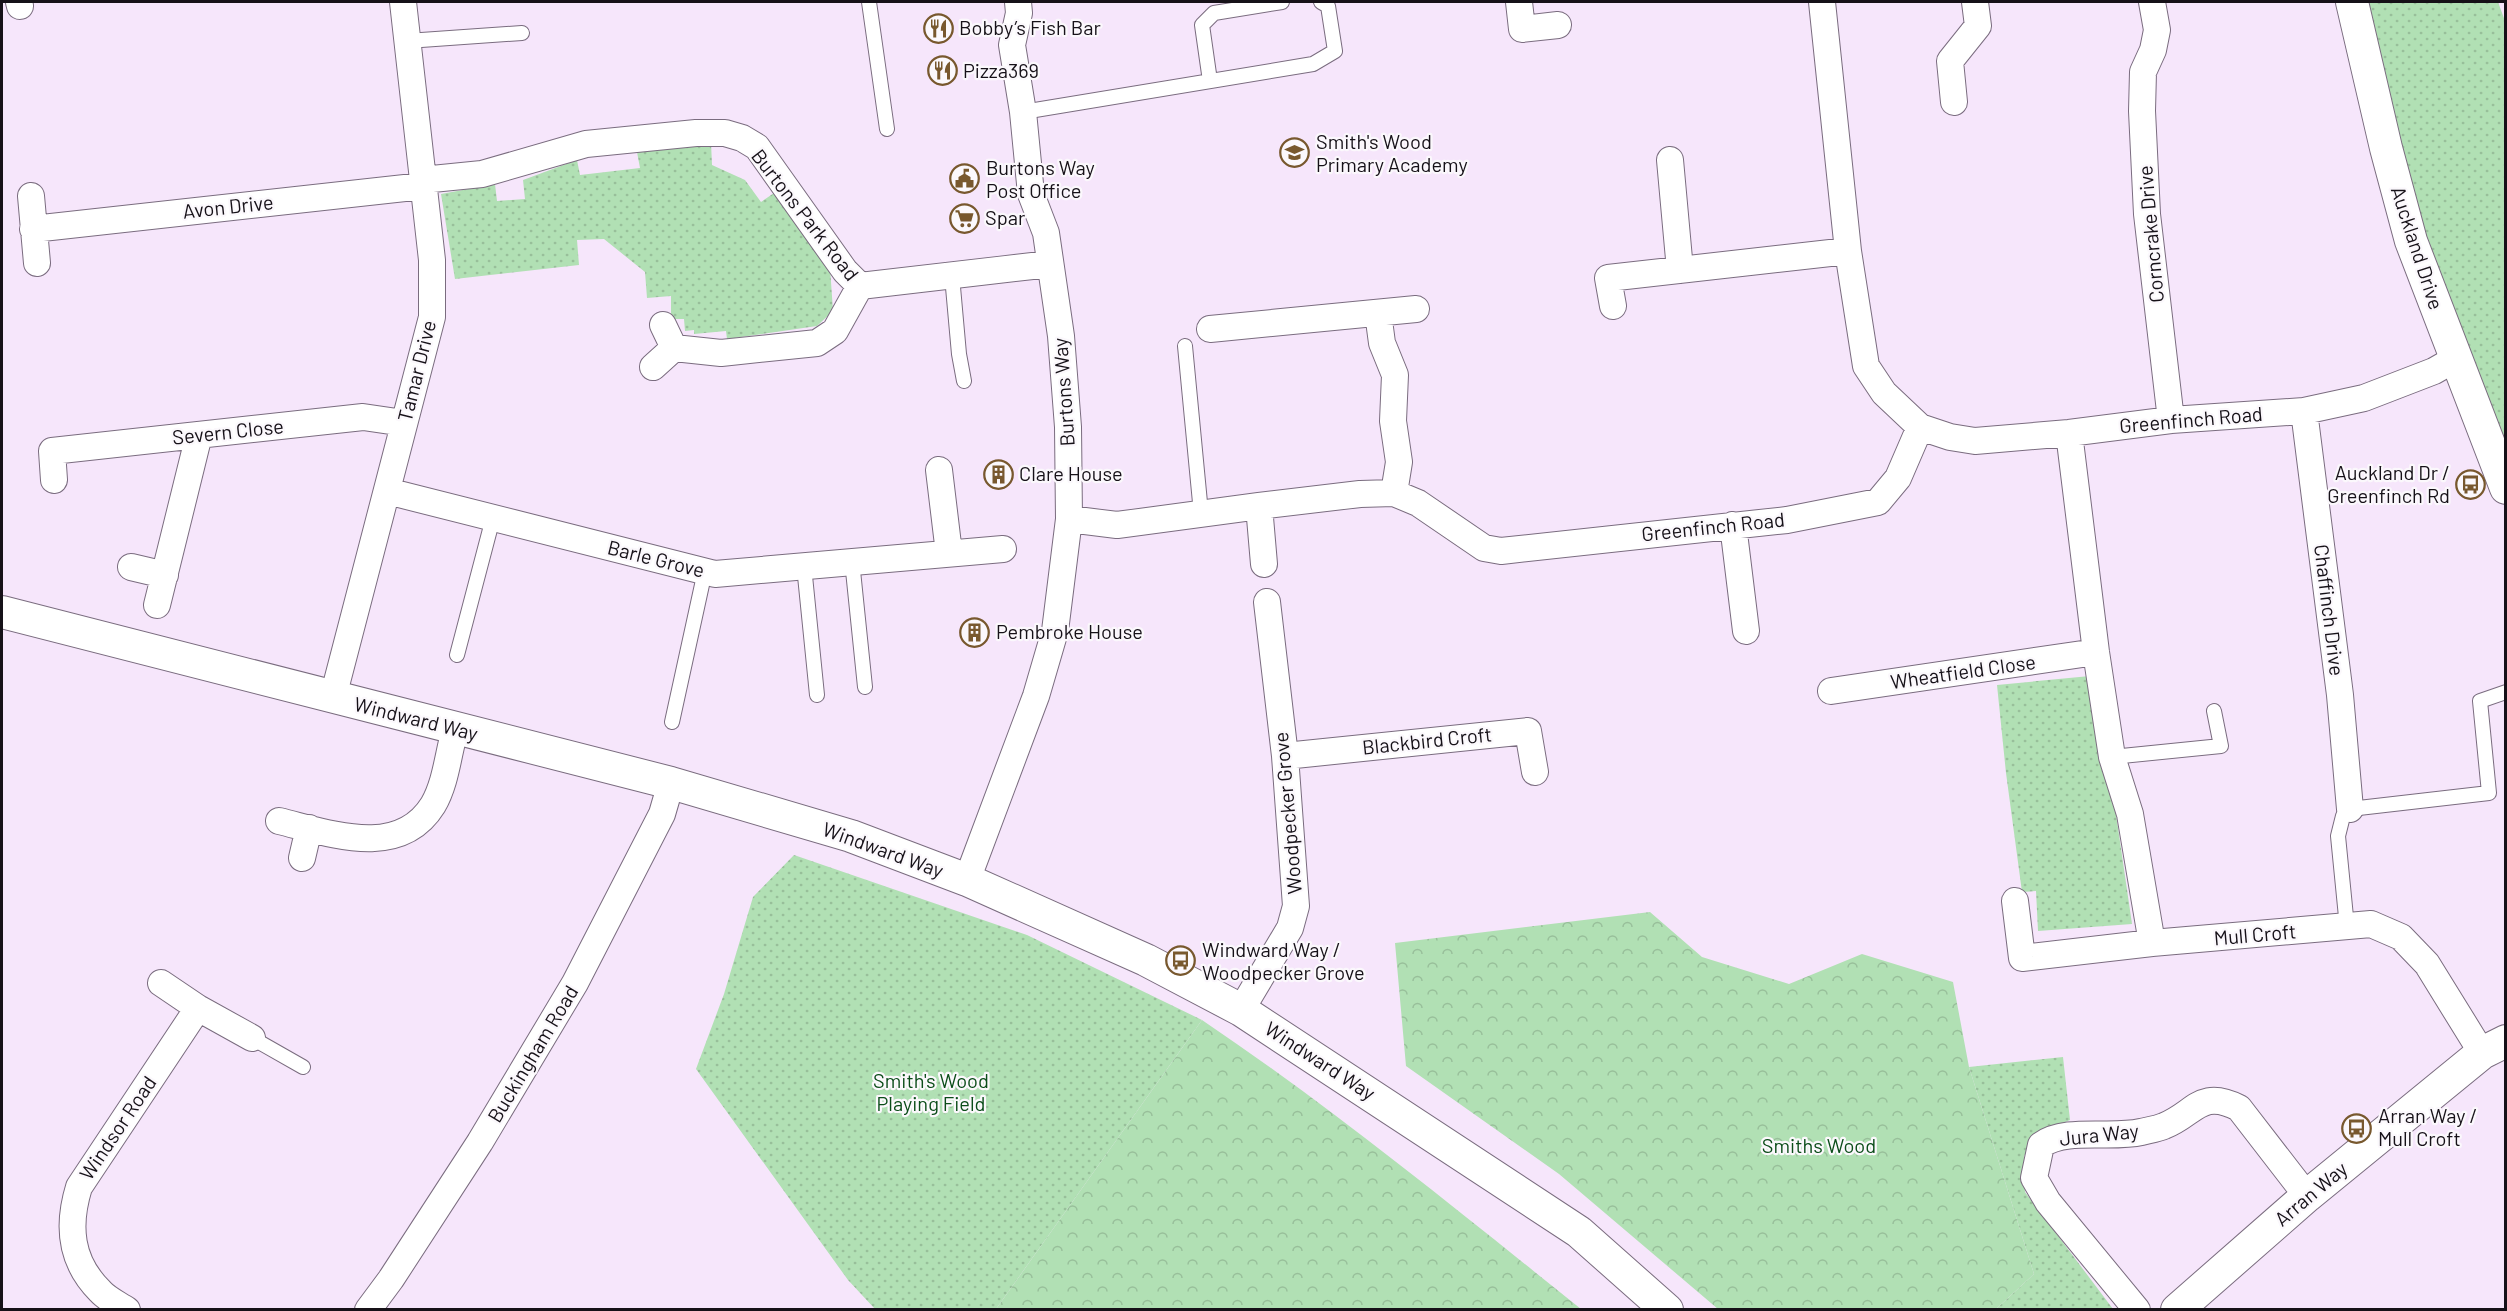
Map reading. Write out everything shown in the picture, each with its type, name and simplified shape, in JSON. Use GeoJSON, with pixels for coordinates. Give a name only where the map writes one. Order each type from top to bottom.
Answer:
{"type":"FeatureCollection","features":[{"type":"Feature","properties":{"kind":"street","name":"Tamar Drive"},"geometry":{"type":"LineString","coordinates":[[333,698],[432,317],[432,260],[403,2]]}},
{"type":"Feature","properties":{"kind":"street","name":"Burtons Way"},"geometry":{"type":"LineString","coordinates":[[967,880],[1036,696],[1055,631],[1070,519],[1068,427],[1061,336],[1046,233],[1031,194],[1023,112],[1012,45],[1019,13],[1018,2]]}},
{"type":"Feature","properties":{"kind":"street"},"geometry":{"type":"LineString","coordinates":[[1519,2],[1522,29],[1558,25]]}},
{"type":"Feature","properties":{"kind":"street","name":"Greenfinch Road"},"geometry":{"type":"LineString","coordinates":[[1822,2],[1848,251],[1866,366],[1884,393],[1920,427],[1950,437],[1975,441],[2069,433],[2171,420],[2304,411],[2364,398],[2434,371],[2455,359]]}},
{"type":"Feature","properties":{"kind":"street"},"geometry":{"type":"LineString","coordinates":[[1954,102],[1950,61],[1978,26],[1975,2]]}},
{"type":"Feature","properties":{"kind":"street","name":"Corncrake Drive"},"geometry":{"type":"LineString","coordinates":[[2152,2],[2157,30],[2153,50],[2143,72],[2142,111],[2146,202],[2171,420]]}},
{"type":"Feature","properties":{"kind":"street","name":"Auckland Drive"},"geometry":{"type":"LineString","coordinates":[[2352,2],[2386,148],[2411,241],[2505,488]]}},
{"type":"Feature","properties":{"kind":"street","name":"Burtons Park Road"},"geometry":{"type":"LineString","coordinates":[[423,183],[482,174],[586,144],[696,133],[725,133],[742,138],[757,147],[845,271],[861,286],[1050,264]]}},
{"type":"Feature","properties":{"kind":"street"},"geometry":{"type":"LineString","coordinates":[[1670,160],[1680,270]]}},
{"type":"Feature","properties":{"kind":"street","name":"Avon Drive"},"geometry":{"type":"LineString","coordinates":[[33,228],[423,183]]}},
{"type":"Feature","properties":{"kind":"street"},"geometry":{"type":"LineString","coordinates":[[31,196],[37,262]]}},
{"type":"Feature","properties":{"kind":"street"},"geometry":{"type":"LineString","coordinates":[[1613,306],[1608,278],[1848,251]]}},
{"type":"Feature","properties":{"kind":"street"},"geometry":{"type":"LineString","coordinates":[[653,367],[674,348],[721,353],[817,343],[835,331],[861,286]]}},
{"type":"Feature","properties":{"kind":"street"},"geometry":{"type":"LineString","coordinates":[[1210,329],[1416,309]]}},
{"type":"Feature","properties":{"kind":"street"},"geometry":{"type":"LineString","coordinates":[[1070,519],[1118,525],[1360,494],[1394,493],[1399,462],[1393,421],[1395,375],[1382,343],[1378,313]]}},
{"type":"Feature","properties":{"kind":"street"},"geometry":{"type":"LineString","coordinates":[[663,325],[674,348]]}},
{"type":"Feature","properties":{"kind":"street","name":"Chaffinch Drive"},"geometry":{"type":"LineString","coordinates":[[2304,411],[2340,695],[2350,809]]}},
{"type":"Feature","properties":{"kind":"street","name":"Severn Close"},"geometry":{"type":"LineString","coordinates":[[54,480],[52,452],[363,417],[404,423]]}},
{"type":"Feature","properties":{"kind":"street","name":"Greenfinch Road"},"geometry":{"type":"LineString","coordinates":[[1394,493],[1418,503],[1484,548],[1501,550],[1787,520],[1878,502],[1898,478],[1920,427]]}},
{"type":"Feature","properties":{"kind":"street"},"geometry":{"type":"LineString","coordinates":[[2069,433],[2096,652],[2112,757],[2130,814],[2152,944]]}},
{"type":"Feature","properties":{"kind":"street"},"geometry":{"type":"LineString","coordinates":[[157,605],[199,435]]}},
{"type":"Feature","properties":{"kind":"street"},"geometry":{"type":"LineString","coordinates":[[939,470],[949,553]]}},
{"type":"Feature","properties":{"kind":"street","name":"Barle Grove"},"geometry":{"type":"LineString","coordinates":[[387,491],[715,574],[1003,549]]}},
{"type":"Feature","properties":{"kind":"street"},"geometry":{"type":"LineString","coordinates":[[1259,506],[1264,564]]}},
{"type":"Feature","properties":{"kind":"street"},"geometry":{"type":"LineString","coordinates":[[1733,525],[1746,631]]}},
{"type":"Feature","properties":{"kind":"street"},"geometry":{"type":"LineString","coordinates":[[131,567],[165,575]]}},
{"type":"Feature","properties":{"kind":"street","name":"Woodpecker Grove"},"geometry":{"type":"LineString","coordinates":[[1241,1010],[1290,928],[1296,906],[1284,756],[1267,602]]}},
{"type":"Feature","properties":{"kind":"street","name":"Windward Way"},"geometry":{"type":"LineString","coordinates":[[2,612],[455,730],[671,783],[851,836],[967,880],[1146,960],[1241,1010],[1579,1232],[1667,1310]]}},
{"type":"Feature","properties":{"kind":"street","name":"Wheatfield Close"},"geometry":{"type":"LineString","coordinates":[[1831,691],[2096,652]]}},
{"type":"Feature","properties":{"kind":"street"},"geometry":{"type":"LineString","coordinates":[[279,821],[361,840],[385,837],[409,829],[421,820],[433,805],[442,785],[455,730]]}},
{"type":"Feature","properties":{"kind":"street","name":"Blackbird Croft"},"geometry":{"type":"LineString","coordinates":[[1284,756],[1528,731],[1535,772]]}},
{"type":"Feature","properties":{"kind":"street","name":"Buckingham Road"},"geometry":{"type":"LineString","coordinates":[[368,1310],[391,1279],[480,1142],[575,983],[662,814],[671,783]]}},
{"type":"Feature","properties":{"kind":"street"},"geometry":{"type":"LineString","coordinates":[[302,858],[309,828]]}},
{"type":"Feature","properties":{"kind":"street","name":"Mull Croft"},"geometry":{"type":"LineString","coordinates":[[2014,901],[2022,958],[2371,924],[2401,937],[2427,964],[2494,1047]]}},
{"type":"Feature","properties":{"kind":"street"},"geometry":{"type":"LineString","coordinates":[[161,983],[198,1008],[252,1038]]}},
{"type":"Feature","properties":{"kind":"street","name":"Windsor Road"},"geometry":{"type":"LineString","coordinates":[[127,1310],[101,1293],[81,1268],[71,1229],[71,1211],[79,1187],[198,1008]]}},
{"type":"Feature","properties":{"kind":"street","name":"Arran Way"},"geometry":{"type":"LineString","coordinates":[[2177,1310],[2307,1196],[2494,1047]]}},
{"type":"Feature","properties":{"kind":"street","name":"Jura Way"},"geometry":{"type":"LineString","coordinates":[[2138,1310],[2048,1202],[2034,1178],[2041,1145],[2058,1137],[2136,1133],[2165,1126],[2209,1101],[2223,1100],[2239,1108],[2266,1146],[2307,1196]]}},
{"type":"Feature","properties":{"kind":"lane"},"geometry":{"type":"LineString","coordinates":[[869,2],[887,129]]}},
{"type":"Feature","properties":{"kind":"lane"},"geometry":{"type":"LineString","coordinates":[[1210,81],[1202,25],[1214,13],[1282,2]]}},
{"type":"Feature","properties":{"kind":"lane"},"geometry":{"type":"LineString","coordinates":[[1023,112],[1313,64],[1335,51],[1328,6],[1321,2]]}},
{"type":"Feature","properties":{"kind":"lane"},"geometry":{"type":"LineString","coordinates":[[407,41],[522,33]]}},
{"type":"Feature","properties":{"kind":"lane"},"geometry":{"type":"LineString","coordinates":[[952,276],[959,354],[964,381]]}},
{"type":"Feature","properties":{"kind":"lane"},"geometry":{"type":"LineString","coordinates":[[1185,346],[1201,513]]}},
{"type":"Feature","properties":{"kind":"lane"},"geometry":{"type":"LineString","coordinates":[[457,656],[493,518]]}},
{"type":"Feature","properties":{"kind":"lane"},"geometry":{"type":"LineString","coordinates":[[852,561],[865,687]]}},
{"type":"Feature","properties":{"kind":"lane"},"geometry":{"type":"LineString","coordinates":[[804,566],[817,694]]}},
{"type":"Feature","properties":{"kind":"lane"},"geometry":{"type":"LineString","coordinates":[[672,722],[705,571]]}},
{"type":"Feature","properties":{"kind":"lane"},"geometry":{"type":"LineString","coordinates":[[2347,927],[2338,836],[2343,816],[2350,809],[2489,793],[2480,702],[2505,692]]}},
{"type":"Feature","properties":{"kind":"lane"},"geometry":{"type":"LineString","coordinates":[[2112,757],[2221,746],[2214,711]]}},
{"type":"Feature","properties":{"kind":"lane"},"geometry":{"type":"LineString","coordinates":[[252,1038],[303,1067]]}},
{"type":"Feature","properties":{"kind":"green space"},"geometry":{"type":"Polygon","coordinates":[[[2364,2],[2498,2],[2505,21],[2505,449],[2459,335],[2401,170],[2364,2]]]}},
{"type":"Feature","properties":{"kind":"green space"},"geometry":{"type":"Polygon","coordinates":[[[711,142],[712,165],[745,180],[761,202],[774,193],[830,267],[833,311],[817,326],[727,339],[726,331],[694,334],[694,330],[685,331],[684,319],[671,319],[671,296],[647,298],[645,272],[604,239],[577,240],[579,265],[455,279],[441,194],[495,184],[497,201],[525,199],[523,180],[577,160],[580,175],[640,168],[637,152],[711,142]]]}},
{"type":"Feature","properties":{"kind":"green space"},"geometry":{"type":"Polygon","coordinates":[[[2090,676],[2111,780],[2132,924],[2038,931],[2036,891],[2022,892],[1997,685],[2090,676]]]}},
{"type":"Feature","properties":{"kind":"green space","name":"Smith's Wood Playing Field"},"geometry":{"type":"Polygon","coordinates":[[[794,855],[1027,935],[1202,1020],[996,1309],[875,1309],[848,1280],[696,1069],[724,994],[753,897],[794,855]]]}},
{"type":"Feature","properties":{"kind":"green space","name":"Smiths Wood"},"geometry":{"type":"Polygon","coordinates":[[[1650,912],[1702,957],[1789,984],[1862,954],[1953,982],[1969,1067],[2034,1274],[1996,1309],[1718,1309],[1559,1174],[1406,1066],[1395,943],[1650,912]]]}},
{"type":"Feature","properties":{"kind":"green space"},"geometry":{"type":"Polygon","coordinates":[[[1202,1020],[1347,1124],[1581,1309],[996,1309],[1202,1020]]]}},
{"type":"Feature","properties":{"kind":"green space"},"geometry":{"type":"Polygon","coordinates":[[[2063,1057],[2070,1120],[2042,1132],[2024,1156],[2025,1192],[2113,1309],[1996,1309],[2034,1274],[1969,1067],[2063,1057]]]}},
{"type":"Feature","properties":{"kind":"place","name":"Bobby’s Fish Bar"},"geometry":{"type":"Point","coordinates":[938,28]}},
{"type":"Feature","properties":{"kind":"place","name":"Pizza369"},"geometry":{"type":"Point","coordinates":[942,71]}},
{"type":"Feature","properties":{"kind":"place","name":"Smith's Wood Primary Academy"},"geometry":{"type":"Point","coordinates":[1295,153]}},
{"type":"Feature","properties":{"kind":"place","name":"Burtons Way Post Office"},"geometry":{"type":"Point","coordinates":[965,179]}},
{"type":"Feature","properties":{"kind":"place","name":"Spar"},"geometry":{"type":"Point","coordinates":[964,218]}},
{"type":"Feature","properties":{"kind":"place","name":"Clare House"},"geometry":{"type":"Point","coordinates":[998,474]}},
{"type":"Feature","properties":{"kind":"place","name":"Auckland Dr / Greenfinch Rd"},"geometry":{"type":"Point","coordinates":[2471,485]}},
{"type":"Feature","properties":{"kind":"place","name":"Pembroke House"},"geometry":{"type":"Point","coordinates":[975,632]}},
{"type":"Feature","properties":{"kind":"place","name":"Windward Way / Woodpecker Grove"},"geometry":{"type":"Point","coordinates":[1181,961]}},
{"type":"Feature","properties":{"kind":"place","name":"Arran Way / Mull Croft"},"geometry":{"type":"Point","coordinates":[2357,1128]}}]}
